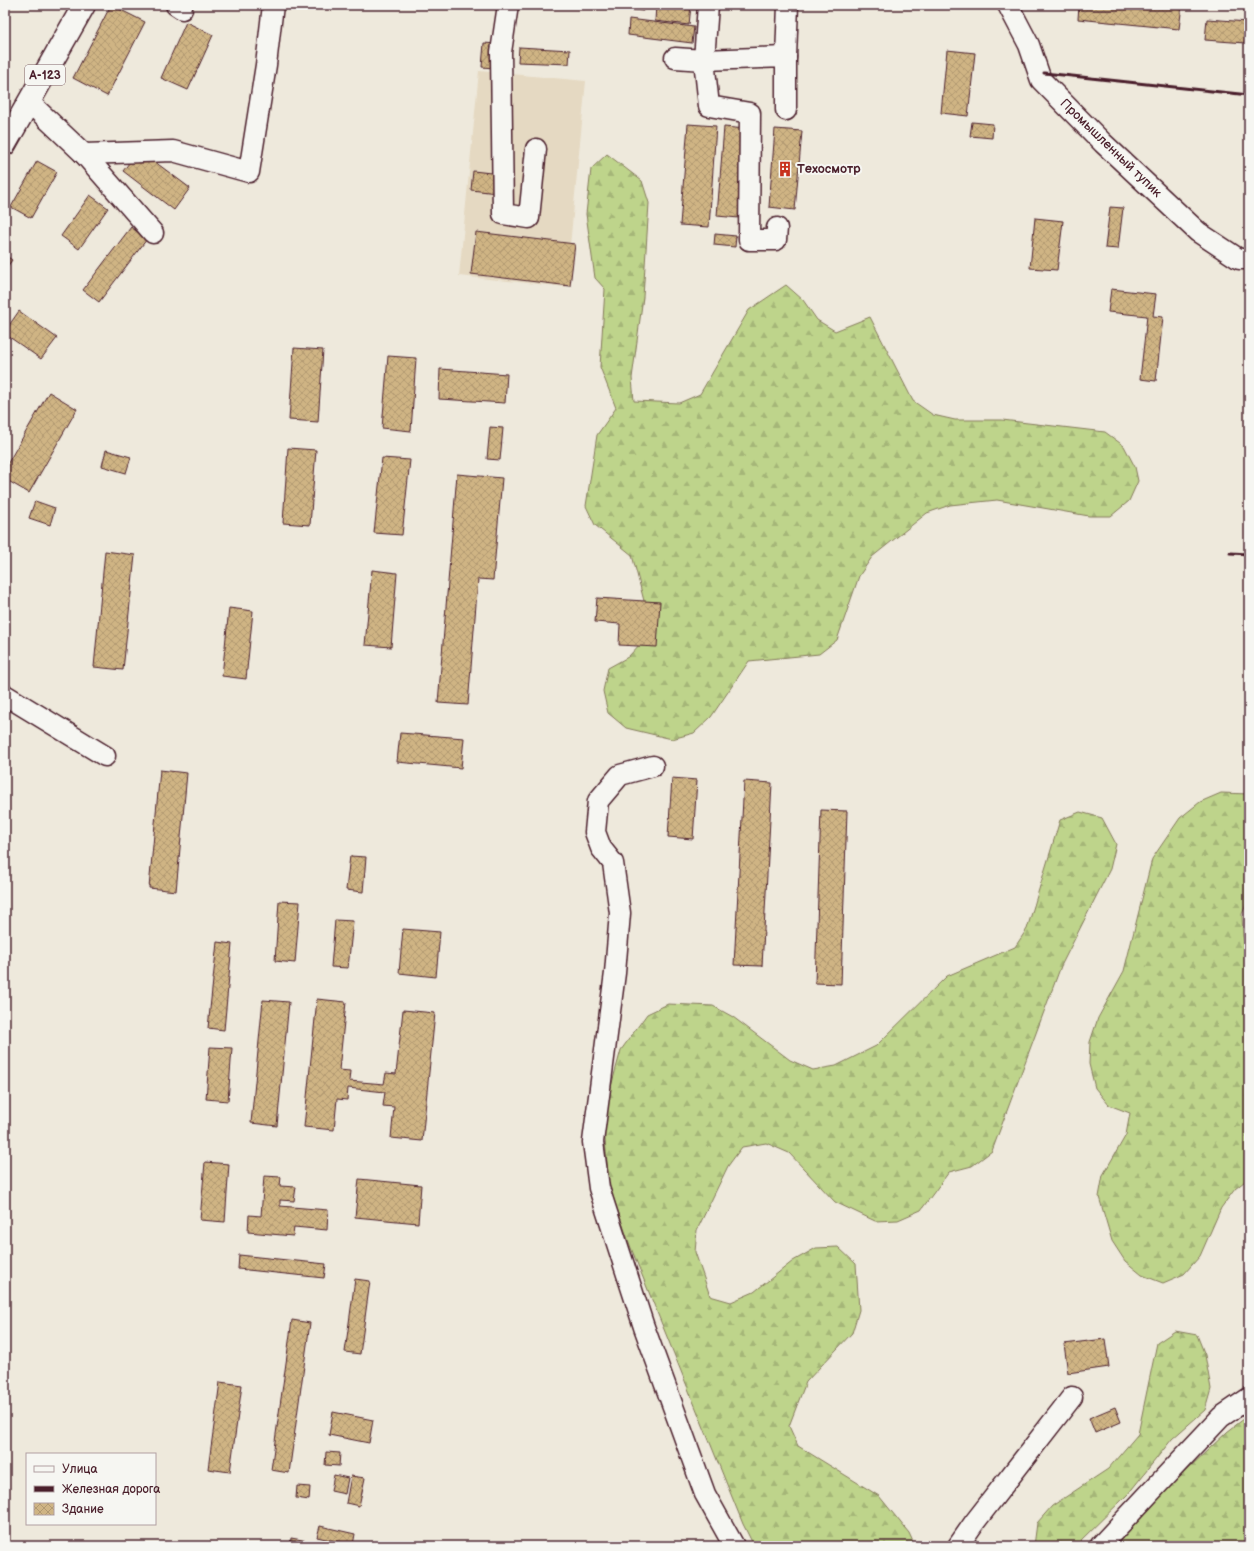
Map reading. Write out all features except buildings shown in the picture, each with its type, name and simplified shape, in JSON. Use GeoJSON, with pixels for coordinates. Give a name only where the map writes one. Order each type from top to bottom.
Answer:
{"type":"FeatureCollection","features":[{"type":"Feature","properties":{"kind":"main road","name":"А-123"},"geometry":{"type":"LineString","coordinates":[[5,144],[84,5]]}},
{"type":"Feature","properties":{"kind":"street"},"geometry":{"type":"LineString","coordinates":[[84,154],[173,151],[249,172],[266,65],[273,5]]}},
{"type":"Feature","properties":{"kind":"street"},"geometry":{"type":"LineString","coordinates":[[508,5],[501,52],[503,214],[529,218],[536,149]]}},
{"type":"Feature","properties":{"kind":"street"},"geometry":{"type":"LineString","coordinates":[[708,5],[704,60],[709,106],[750,114],[748,240],[776,240],[777,228]]}},
{"type":"Feature","properties":{"kind":"street"},"geometry":{"type":"LineString","coordinates":[[786,110],[788,5]]}},
{"type":"Feature","properties":{"kind":"street","name":"Промышленный тупик"},"geometry":{"type":"LineString","coordinates":[[1008,5],[1029,45],[1041,80],[1104,143],[1198,232],[1239,259],[1249,259]]}},
{"type":"Feature","properties":{"kind":"street"},"geometry":{"type":"LineString","coordinates":[[675,58],[704,60],[786,56]]}},
{"type":"Feature","properties":{"kind":"street"},"geometry":{"type":"LineString","coordinates":[[29,102],[84,154],[153,233]]}},
{"type":"Feature","properties":{"kind":"street"},"geometry":{"type":"LineString","coordinates":[[5,695],[105,756]]}},
{"type":"Feature","properties":{"kind":"street"},"geometry":{"type":"LineString","coordinates":[[653,766],[620,775],[598,801],[595,832],[601,848],[613,863],[620,913],[615,973],[593,1142],[599,1188],[644,1327],[705,1494],[734,1546]]}},
{"type":"Feature","properties":{"kind":"street"},"geometry":{"type":"LineString","coordinates":[[958,1546],[974,1523],[1072,1397]]}},
{"type":"Feature","properties":{"kind":"street"},"geometry":{"type":"LineString","coordinates":[[1100,1546],[1221,1417],[1249,1398]]}},
{"type":"Feature","properties":{"kind":"shaded area"},"geometry":{"type":"Polygon","coordinates":[[[479,71],[586,81],[566,287],[459,276],[479,71]]]}},
{"type":"Feature","properties":{"kind":"green space"},"geometry":{"type":"Polygon","coordinates":[[[607,154],[642,181],[649,203],[643,297],[632,378],[634,401],[679,403],[700,394],[749,310],[786,285],[803,300],[817,320],[835,331],[870,317],[913,401],[933,415],[955,420],[1002,420],[1105,432],[1124,446],[1135,467],[1138,481],[1129,501],[1111,516],[1089,516],[997,500],[950,505],[927,513],[872,557],[859,576],[837,640],[819,654],[749,661],[711,717],[694,733],[672,739],[626,728],[608,713],[603,691],[608,668],[628,657],[643,641],[649,620],[632,555],[595,525],[586,506],[597,435],[616,408],[600,367],[605,289],[595,278],[586,214],[591,169],[607,154]]]}},
{"type":"Feature","properties":{"kind":"green space"},"geometry":{"type":"Polygon","coordinates":[[[1221,793],[1249,794],[1249,898],[1242,914],[1243,936],[1249,955],[1249,1178],[1235,1189],[1221,1208],[1200,1256],[1184,1274],[1163,1283],[1142,1275],[1125,1261],[1112,1241],[1099,1197],[1103,1175],[1126,1135],[1130,1113],[1109,1105],[1095,1088],[1089,1064],[1090,1042],[1098,1018],[1124,971],[1152,859],[1180,818],[1200,802],[1221,793]]]}},
{"type":"Feature","properties":{"kind":"green space"},"geometry":{"type":"Polygon","coordinates":[[[1080,812],[1102,818],[1116,844],[1110,869],[1061,966],[992,1151],[972,1166],[949,1172],[921,1210],[898,1220],[875,1221],[835,1202],[789,1153],[766,1143],[742,1147],[728,1166],[697,1230],[695,1252],[710,1296],[731,1302],[754,1292],[793,1261],[816,1248],[838,1247],[856,1264],[859,1310],[852,1333],[806,1382],[789,1426],[798,1446],[879,1496],[909,1533],[915,1546],[754,1546],[743,1524],[631,1248],[609,1186],[603,1116],[621,1050],[647,1014],[668,1004],[713,1006],[733,1017],[790,1060],[813,1070],[836,1066],[876,1046],[947,976],[1015,947],[1027,929],[1060,820],[1080,812]]]}},
{"type":"Feature","properties":{"kind":"green space"},"geometry":{"type":"Polygon","coordinates":[[[1175,1331],[1197,1335],[1205,1355],[1211,1389],[1205,1410],[1172,1439],[1128,1494],[1078,1543],[1073,1546],[1034,1546],[1037,1523],[1052,1506],[1108,1469],[1138,1434],[1157,1343],[1175,1331]]]}},
{"type":"Feature","properties":{"kind":"green space"},"geometry":{"type":"Polygon","coordinates":[[[1249,1415],[1249,1546],[1115,1546],[1174,1482],[1227,1432],[1249,1415]]]}},
{"type":"Feature","properties":{"kind":"railway"},"geometry":{"type":"LineString","coordinates":[[1044,73],[1249,95]]}},
{"type":"Feature","properties":{"kind":"railway"},"geometry":{"type":"LineString","coordinates":[[1230,553],[1249,554]]}},
{"type":"Feature","properties":{"kind":"place","name":"Техосмотр"},"geometry":{"type":"Point","coordinates":[785,169]}}]}
